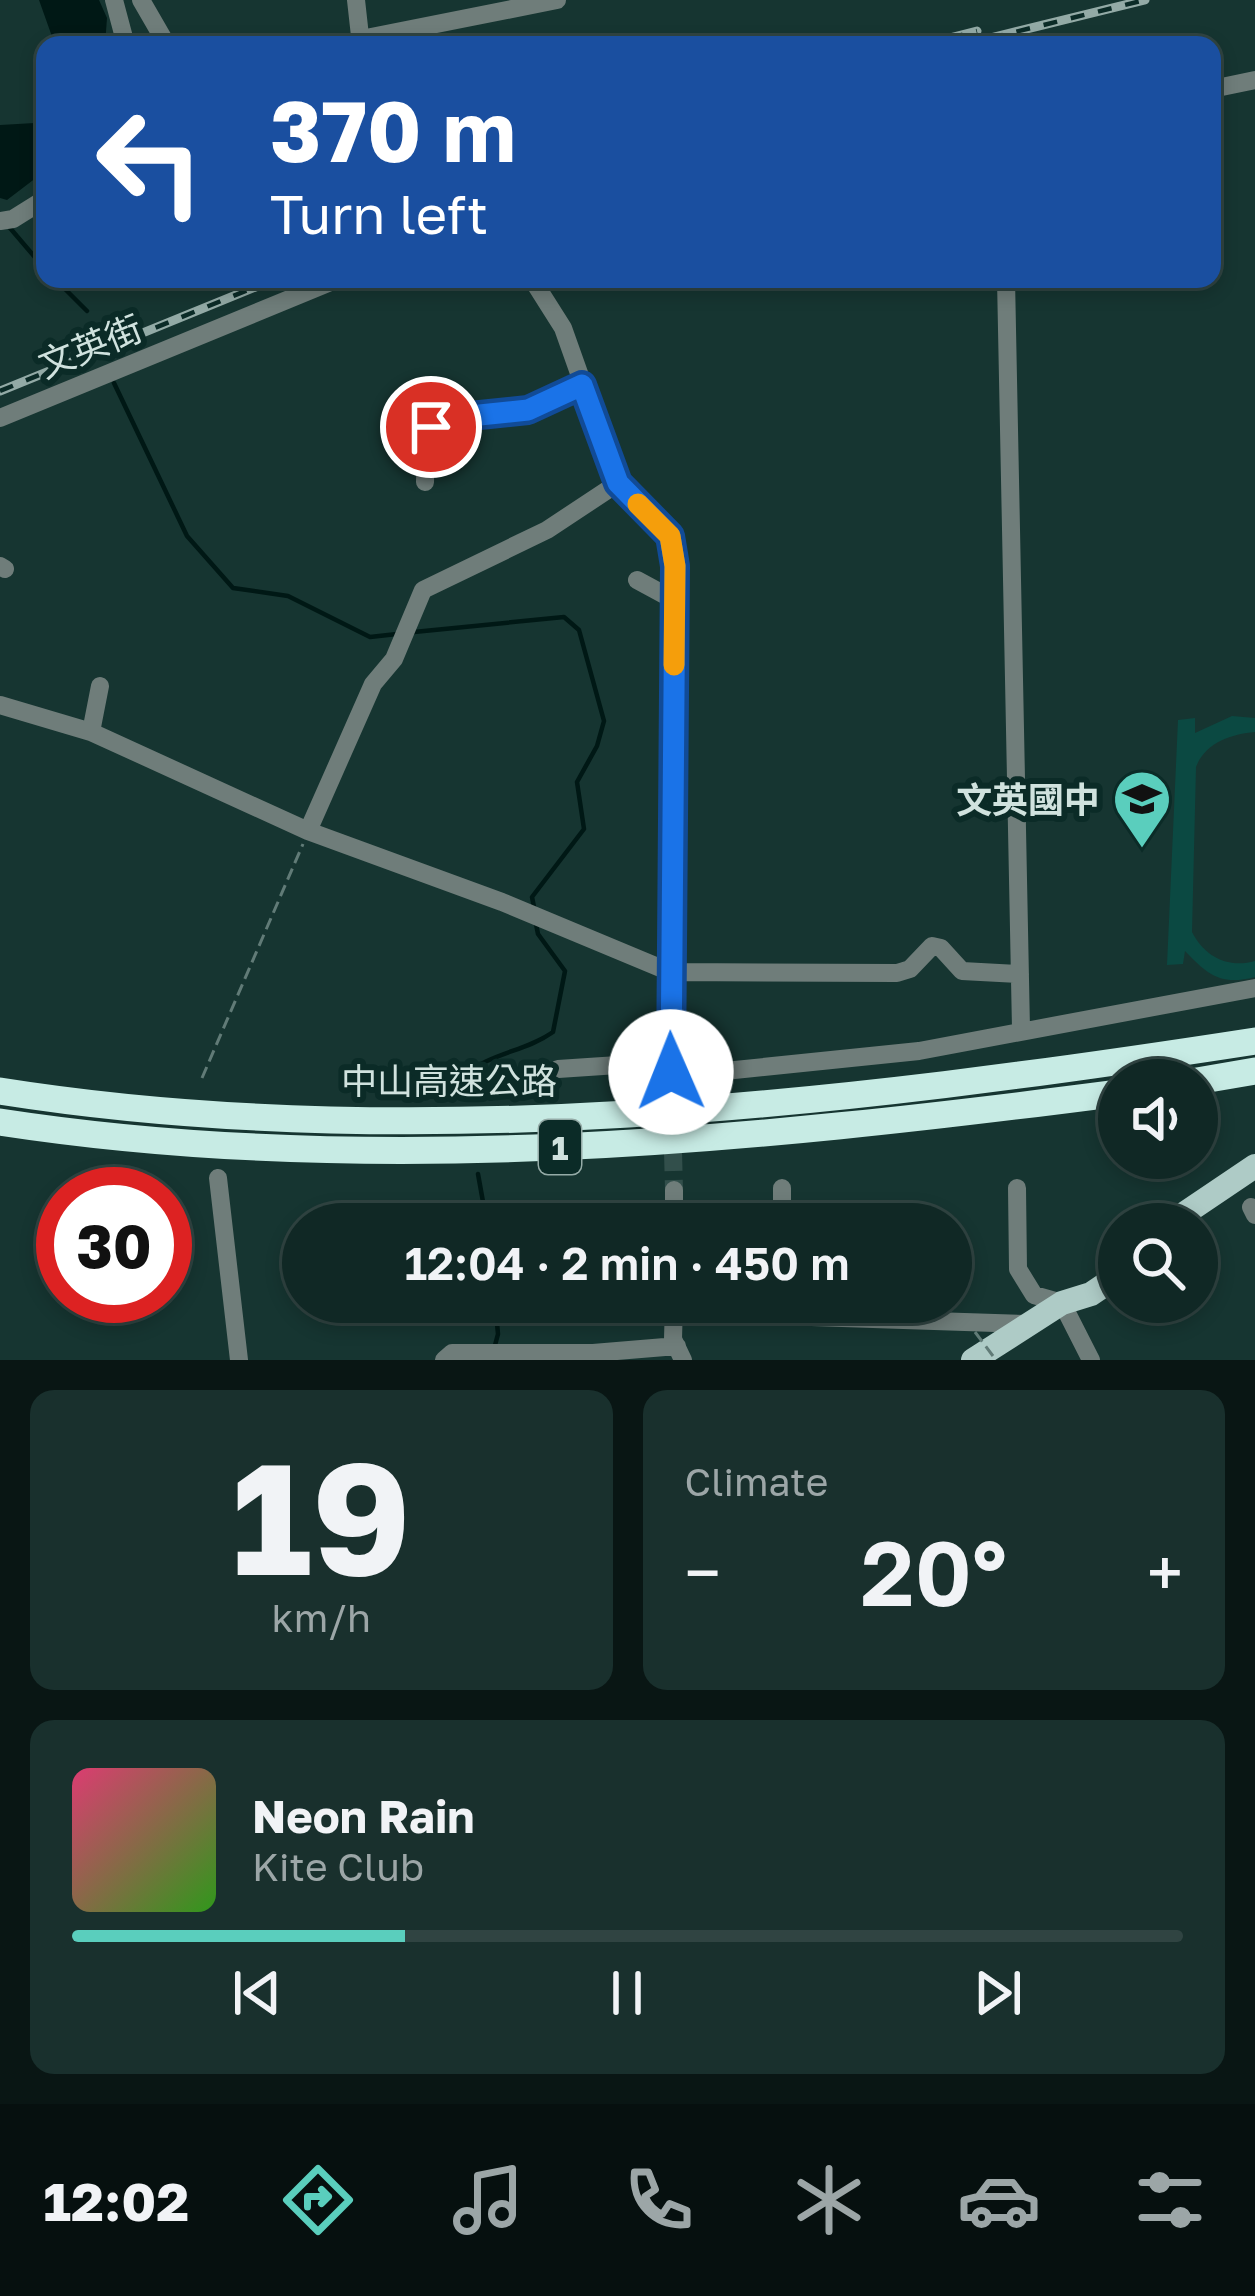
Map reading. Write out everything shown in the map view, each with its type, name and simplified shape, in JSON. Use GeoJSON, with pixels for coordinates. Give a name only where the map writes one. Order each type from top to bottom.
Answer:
{"type":"FeatureCollection","features":[{"type":"Feature","properties":{"kind":"highway","name":"中山高速公路"},"geometry":{"type":"LineString","coordinates":[[0,1091],[216,1114],[411,1119],[616,1114],[820,1099],[1255,1041]]}},
{"type":"Feature","properties":{"kind":"highway"},"geometry":{"type":"LineString","coordinates":[[1218,1077],[1255,1071]]}},
{"type":"Feature","properties":{"kind":"highway","name":"中山高速公路"},"geometry":{"type":"LineString","coordinates":[[0,1122],[221,1144],[410,1150],[591,1146],[823,1129],[1098,1096]]}},
{"type":"Feature","properties":{"kind":"main road"},"geometry":{"type":"LineString","coordinates":[[1200,1203],[1255,1166]]}},
{"type":"Feature","properties":{"kind":"main road"},"geometry":{"type":"LineString","coordinates":[[1218,1216],[1254,1202]]}},
{"type":"Feature","properties":{"kind":"main road"},"geometry":{"type":"LineString","coordinates":[[1062,1303],[1098,1271]]}},
{"type":"Feature","properties":{"kind":"main road"},"geometry":{"type":"LineString","coordinates":[[973,1360],[1062,1303],[1098,1289]]}},
{"type":"Feature","properties":{"kind":"street"},"geometry":{"type":"LineString","coordinates":[[115,0],[124,36]]}},
{"type":"Feature","properties":{"kind":"street"},"geometry":{"type":"LineString","coordinates":[[141,0],[162,36]]}},
{"type":"Feature","properties":{"kind":"street"},"geometry":{"type":"LineString","coordinates":[[356,0],[360,36]]}},
{"type":"Feature","properties":{"kind":"street"},"geometry":{"type":"LineString","coordinates":[[389,36],[557,0]]}},
{"type":"Feature","properties":{"kind":"street"},"geometry":{"type":"LineString","coordinates":[[1221,87],[1255,80]]}},
{"type":"Feature","properties":{"kind":"street"},"geometry":{"type":"LineString","coordinates":[[6,220],[36,204]]}},
{"type":"Feature","properties":{"kind":"street","name":"文英街"},"geometry":{"type":"LineString","coordinates":[[0,418],[316,288]]}},
{"type":"Feature","properties":{"kind":"street"},"geometry":{"type":"LineString","coordinates":[[538,288],[563,328],[618,483],[670,536],[675,566],[671,1072]]}},
{"type":"Feature","properties":{"kind":"street"},"geometry":{"type":"LineString","coordinates":[[1006,288],[1011,722],[1018,817],[1021,1029]]}},
{"type":"Feature","properties":{"kind":"street"},"geometry":{"type":"LineString","coordinates":[[425,482],[428,438],[431,427],[441,419],[528,410],[582,385]]}},
{"type":"Feature","properties":{"kind":"street"},"geometry":{"type":"LineString","coordinates":[[308,831],[373,685],[406,633],[423,590],[547,530],[618,483]]}},
{"type":"Feature","properties":{"kind":"street"},"geometry":{"type":"LineString","coordinates":[[637,580],[674,601]]}},
{"type":"Feature","properties":{"kind":"street"},"geometry":{"type":"LineString","coordinates":[[91,732],[100,686]]}},
{"type":"Feature","properties":{"kind":"street"},"geometry":{"type":"LineString","coordinates":[[0,705],[91,732],[308,831],[670,972],[897,973],[910,969],[932,946],[974,974],[1020,974]]}},
{"type":"Feature","properties":{"kind":"street"},"geometry":{"type":"LineString","coordinates":[[558,1070],[648,1063],[671,1072],[715,1072],[919,1051],[1255,988]]}},
{"type":"Feature","properties":{"kind":"street"},"geometry":{"type":"LineString","coordinates":[[218,1178],[239,1360]]}},
{"type":"Feature","properties":{"kind":"street"},"geometry":{"type":"LineString","coordinates":[[782,1188],[782,1203]]}},
{"type":"Feature","properties":{"kind":"street"},"geometry":{"type":"LineString","coordinates":[[1017,1188],[1018,1269],[1034,1295],[1062,1303],[1091,1360]]}},
{"type":"Feature","properties":{"kind":"street"},"geometry":{"type":"LineString","coordinates":[[674,1190],[674,1203]]}},
{"type":"Feature","properties":{"kind":"street"},"geometry":{"type":"LineString","coordinates":[[972,1316],[1027,1324]]}},
{"type":"Feature","properties":{"kind":"street"},"geometry":{"type":"LineString","coordinates":[[443,1360],[452,1353],[680,1353],[674,1323]]}},
{"type":"Feature","properties":{"kind":"path"},"geometry":{"type":"LineString","coordinates":[[202,1078],[308,831]]}},
{"type":"Feature","properties":{"kind":"path"},"geometry":{"type":"LineString","coordinates":[[975,1331],[996,1360]]}},
{"type":"Feature","properties":{"kind":"green space"},"geometry":{"type":"Polygon","coordinates":[[[1232,716],[1255,718],[1255,732],[1220,741],[1196,767],[1192,932],[1218,959],[1255,961],[1255,977],[1233,980],[1208,972],[1185,951],[1183,964],[1167,965],[1178,720],[1195,718],[1195,733],[1232,716]]]}},
{"type":"Feature","properties":{"kind":"water"},"geometry":{"type":"Polygon","coordinates":[[[39,0],[99,0],[107,18],[106,36],[52,36],[39,0]]]}},
{"type":"Feature","properties":{"kind":"water"},"geometry":{"type":"Polygon","coordinates":[[[35,123],[36,178],[7,200],[0,198],[0,125],[35,123]]]}},
{"type":"Feature","properties":{"kind":"waterway"},"geometry":{"type":"LineString","coordinates":[[10,228],[36,258]]}},
{"type":"Feature","properties":{"kind":"waterway"},"geometry":{"type":"LineString","coordinates":[[64,288],[87,311]]}},
{"type":"Feature","properties":{"kind":"waterway"},"geometry":{"type":"LineString","coordinates":[[114,383],[187,536],[233,588],[288,596],[370,637],[397,634]]}},
{"type":"Feature","properties":{"kind":"waterway"},"geometry":{"type":"LineString","coordinates":[[414,632],[564,617],[579,630],[604,721],[597,746],[577,782],[584,829],[532,897],[534,907]]}},
{"type":"Feature","properties":{"kind":"waterway"},"geometry":{"type":"LineString","coordinates":[[465,1097],[463,1077],[473,1069],[553,1032],[565,971],[536,924]]}},
{"type":"Feature","properties":{"kind":"waterway"},"geometry":{"type":"LineString","coordinates":[[478,1174],[483,1203]]}},
{"type":"Feature","properties":{"kind":"waterway"},"geometry":{"type":"LineString","coordinates":[[494,1349],[497,1323]]}},
{"type":"Feature","properties":{"kind":"tunnel"},"geometry":{"type":"LineString","coordinates":[[671,1072],[674,1190]]}},
{"type":"Feature","properties":{"kind":"railway"},"geometry":{"type":"LineString","coordinates":[[999,36],[1145,0]]}},
{"type":"Feature","properties":{"kind":"railway"},"geometry":{"type":"LineString","coordinates":[[957,36],[977,31]]}},
{"type":"Feature","properties":{"kind":"railway"},"geometry":{"type":"LineString","coordinates":[[0,391],[253,288]]}},
{"type":"Feature","properties":{"kind":"slow traffic"},"geometry":{"type":"LineString","coordinates":[[638,504],[670,536],[675,566],[674,665]]}},
{"type":"Feature","properties":{"kind":"place","name":"文英國中"},"geometry":{"type":"Point","coordinates":[1142,850]}},
{"type":"Feature","properties":{"kind":"route"},"geometry":{"type":"LineString","coordinates":[[431,427],[441,419],[528,410],[582,385],[618,483],[670,536],[675,566],[671,1072]]}}]}
